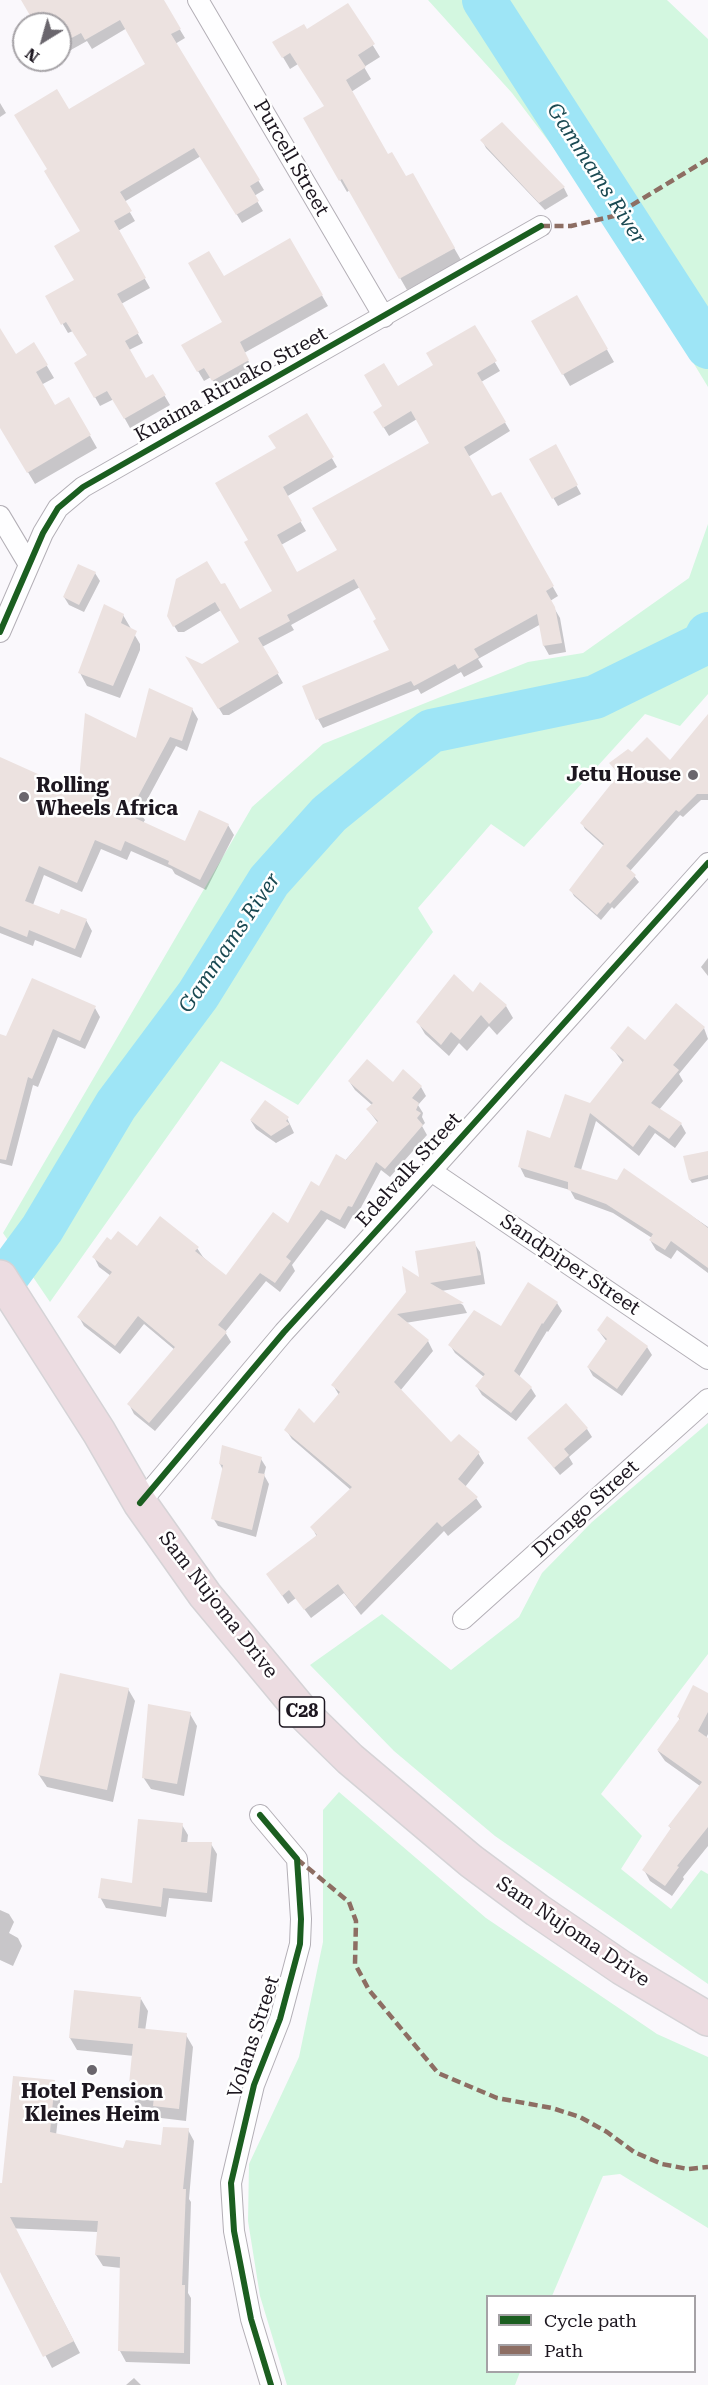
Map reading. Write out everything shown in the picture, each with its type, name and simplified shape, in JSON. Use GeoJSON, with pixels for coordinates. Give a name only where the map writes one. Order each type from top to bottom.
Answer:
{"type":"FeatureCollection","features":[{"type":"Feature","properties":{"kind":"highway","name":"Sam Nujoma Drive"},"geometry":{"type":"LineString","coordinates":[[6,1286],[99,1432],[140,1503],[206,1595],[304,1714],[350,1759],[471,1862],[622,1968],[708,2019]]}},
{"type":"Feature","properties":{"kind":"street","name":"Purcell Street"},"geometry":{"type":"LineString","coordinates":[[198,0],[384,317]]}},
{"type":"Feature","properties":{"kind":"street","name":"Kuaima Riruako Street"},"geometry":{"type":"LineString","coordinates":[[0,632],[28,563],[58,508],[83,487],[541,226]]}},
{"type":"Feature","properties":{"kind":"street"},"geometry":{"type":"LineString","coordinates":[[0,516],[28,563]]}},
{"type":"Feature","properties":{"kind":"street","name":"Edelvalk Street"},"geometry":{"type":"LineString","coordinates":[[140,1503],[284,1332],[708,863]]}},
{"type":"Feature","properties":{"kind":"street","name":"Sandpiper Street"},"geometry":{"type":"LineString","coordinates":[[431,1171],[708,1359]]}},
{"type":"Feature","properties":{"kind":"street","name":"Drongo Street"},"geometry":{"type":"LineString","coordinates":[[463,1619],[708,1399]]}},
{"type":"Feature","properties":{"kind":"street","name":"Volans Street"},"geometry":{"type":"LineString","coordinates":[[260,1815],[297,1859],[301,1919],[300,1944],[292,1976],[280,2019],[254,2085],[231,2183],[234,2230],[251,2319],[271,2385]]}},
{"type":"Feature","properties":{"kind":"green space"},"geometry":{"type":"Polygon","coordinates":[[[428,0],[667,0],[708,39],[708,387],[600,209],[512,93],[428,0]]]}},
{"type":"Feature","properties":{"kind":"green space"},"geometry":{"type":"Polygon","coordinates":[[[708,524],[708,694],[680,726],[645,714],[524,847],[491,824],[418,908],[433,932],[298,1105],[221,1061],[50,1302],[3,1233],[252,807],[323,744],[528,662],[583,653],[689,578],[708,524]]]}},
{"type":"Feature","properties":{"kind":"green space"},"geometry":{"type":"Polygon","coordinates":[[[708,1423],[708,1654],[601,1794],[642,1836],[621,1869],[671,1909],[701,1870],[708,1874],[708,1984],[495,1836],[394,1751],[310,1665],[382,1614],[451,1670],[519,1617],[542,1573],[592,1522],[708,1423]]]}},
{"type":"Feature","properties":{"kind":"green space"},"geometry":{"type":"Polygon","coordinates":[[[339,1792],[486,1918],[657,2034],[708,2057],[708,2228],[620,2174],[603,2176],[552,2295],[486,2295],[486,2373],[520,2373],[515,2385],[287,2385],[260,2296],[248,2221],[249,2164],[299,2057],[323,1942],[323,1810],[339,1792]]]}},
{"type":"Feature","properties":{"kind":"building"},"geometry":{"type":"Polygon","coordinates":[[[21,0],[164,0],[181,29],[171,34],[260,180],[250,186],[259,201],[236,215],[194,148],[120,192],[132,211],[114,221],[146,278],[117,294],[139,333],[125,341],[146,378],[153,374],[166,395],[124,419],[107,391],[94,398],[74,363],[87,355],[66,322],[61,325],[45,296],[74,280],[54,246],[80,231],[44,171],[47,169],[14,115],[57,89],[69,109],[145,64],[120,20],[85,40],[81,33],[72,38],[72,12],[28,12],[21,0]]]}},
{"type":"Feature","properties":{"kind":"building"},"geometry":{"type":"Polygon","coordinates":[[[348,3],[375,44],[358,55],[366,67],[346,80],[388,154],[392,152],[406,176],[413,173],[455,248],[399,279],[342,179],[339,181],[303,118],[324,106],[290,53],[282,58],[272,42],[304,24],[307,29],[348,3]]]}},
{"type":"Feature","properties":{"kind":"building"},"geometry":{"type":"Polygon","coordinates":[[[502,122],[565,187],[539,203],[480,140],[502,122]]]}},
{"type":"Feature","properties":{"kind":"building"},"geometry":{"type":"Polygon","coordinates":[[[290,238],[323,295],[240,342],[249,360],[212,381],[204,368],[197,372],[181,345],[222,322],[188,263],[209,251],[224,276],[290,238]]]}},
{"type":"Feature","properties":{"kind":"building"},"geometry":{"type":"Polygon","coordinates":[[[577,295],[608,349],[562,375],[531,321],[577,295]]]}},
{"type":"Feature","properties":{"kind":"building"},"geometry":{"type":"Polygon","coordinates":[[[475,325],[497,361],[477,373],[506,422],[464,447],[492,496],[501,492],[554,586],[546,591],[555,607],[562,643],[543,646],[537,614],[474,649],[479,657],[458,669],[455,664],[414,686],[411,681],[316,720],[302,686],[389,650],[373,621],[376,619],[354,579],[287,615],[290,621],[258,638],[279,673],[218,709],[185,656],[202,664],[239,642],[215,602],[173,627],[167,616],[176,579],[207,561],[221,584],[225,583],[240,609],[272,591],[244,542],[248,540],[215,483],[276,448],[268,436],[307,413],[334,457],[283,487],[302,521],[277,535],[297,572],[337,550],[312,508],[429,443],[411,411],[383,428],[373,412],[382,406],[364,375],[384,363],[398,386],[433,365],[426,353],[475,325]]]}},
{"type":"Feature","properties":{"kind":"building"},"geometry":{"type":"Polygon","coordinates":[[[0,328],[16,354],[34,342],[48,365],[36,372],[55,405],[69,397],[91,435],[27,473],[0,428],[0,328]]]}},
{"type":"Feature","properties":{"kind":"building"},"geometry":{"type":"Polygon","coordinates":[[[556,444],[578,485],[552,499],[529,459],[556,444]]]}},
{"type":"Feature","properties":{"kind":"building"},"geometry":{"type":"Polygon","coordinates":[[[78,564],[96,572],[79,605],[63,597],[78,564]]]}},
{"type":"Feature","properties":{"kind":"building"},"geometry":{"type":"Polygon","coordinates":[[[104,604],[124,614],[121,623],[137,631],[113,686],[78,673],[104,604]]]}},
{"type":"Feature","properties":{"kind":"building"},"geometry":{"type":"Polygon","coordinates":[[[149,688],[193,708],[182,741],[170,737],[133,806],[140,808],[135,818],[185,841],[199,810],[229,824],[200,880],[168,864],[169,861],[125,841],[121,851],[95,840],[77,883],[39,866],[25,901],[59,914],[61,909],[87,919],[75,949],[29,930],[27,937],[0,926],[0,757],[78,792],[85,713],[136,738],[149,688]]]}},
{"type":"Feature","properties":{"kind":"building"},"geometry":{"type":"Polygon","coordinates":[[[708,714],[708,794],[697,794],[679,812],[676,810],[626,866],[636,875],[597,915],[569,890],[604,844],[580,823],[619,774],[609,763],[628,749],[632,752],[647,737],[670,760],[708,714]]]}},
{"type":"Feature","properties":{"kind":"building"},"geometry":{"type":"Polygon","coordinates":[[[454,974],[473,992],[480,982],[507,1005],[489,1024],[481,1015],[460,1040],[451,1032],[441,1045],[416,1022],[454,974]]]}},
{"type":"Feature","properties":{"kind":"building"},"geometry":{"type":"Polygon","coordinates":[[[32,978],[96,1006],[80,1041],[53,1029],[32,1079],[28,1077],[6,1160],[0,1159],[0,1034],[6,1036],[32,978]]]}},
{"type":"Feature","properties":{"kind":"building"},"geometry":{"type":"Polygon","coordinates":[[[676,1003],[705,1027],[673,1065],[679,1070],[651,1103],[682,1123],[669,1139],[649,1125],[633,1147],[590,1113],[574,1167],[617,1180],[624,1168],[690,1214],[708,1228],[708,1268],[671,1241],[665,1250],[649,1240],[653,1234],[606,1204],[568,1190],[568,1182],[518,1167],[527,1130],[550,1138],[565,1094],[590,1103],[624,1060],[610,1048],[628,1026],[645,1040],[676,1003]]]}},
{"type":"Feature","properties":{"kind":"building"},"geometry":{"type":"Polygon","coordinates":[[[367,1059],[393,1082],[403,1069],[422,1086],[412,1098],[419,1103],[416,1110],[421,1113],[417,1118],[423,1125],[385,1169],[376,1162],[352,1207],[348,1206],[340,1220],[321,1210],[286,1257],[291,1261],[275,1283],[260,1273],[218,1325],[227,1332],[149,1423],[127,1404],[175,1347],[138,1316],[115,1346],[77,1317],[112,1272],[92,1257],[107,1237],[111,1240],[118,1231],[137,1246],[160,1216],[199,1247],[195,1251],[226,1275],[273,1212],[288,1223],[311,1181],[319,1186],[336,1154],[346,1160],[378,1121],[366,1109],[373,1103],[348,1081],[367,1059]]]}},
{"type":"Feature","properties":{"kind":"building"},"geometry":{"type":"Polygon","coordinates":[[[265,1100],[289,1117],[286,1121],[290,1124],[271,1136],[250,1120],[265,1100]]]}},
{"type":"Feature","properties":{"kind":"building"},"geometry":{"type":"Polygon","coordinates":[[[708,1151],[708,1175],[689,1180],[683,1156],[708,1151]]]}},
{"type":"Feature","properties":{"kind":"building"},"geometry":{"type":"Polygon","coordinates":[[[475,1241],[481,1275],[430,1283],[464,1303],[397,1314],[429,1340],[394,1382],[451,1442],[459,1434],[480,1452],[458,1479],[478,1497],[442,1527],[437,1522],[355,1607],[338,1584],[304,1610],[289,1590],[282,1596],[266,1574],[317,1535],[310,1527],[352,1487],[284,1430],[299,1408],[314,1423],[340,1392],[331,1385],[406,1292],[402,1266],[419,1277],[415,1251],[475,1241]]]}},
{"type":"Feature","properties":{"kind":"building"},"geometry":{"type":"Polygon","coordinates":[[[528,1282],[558,1302],[542,1323],[514,1371],[532,1387],[511,1413],[475,1386],[485,1374],[448,1345],[474,1310],[501,1326],[528,1282]]]}},
{"type":"Feature","properties":{"kind":"building"},"geometry":{"type":"Polygon","coordinates":[[[607,1316],[648,1346],[617,1389],[587,1367],[607,1339],[597,1330],[607,1316]]]}},
{"type":"Feature","properties":{"kind":"building"},"geometry":{"type":"Polygon","coordinates":[[[566,1403],[588,1428],[564,1449],[569,1455],[554,1468],[527,1438],[566,1403]]]}},
{"type":"Feature","properties":{"kind":"building"},"geometry":{"type":"Polygon","coordinates":[[[222,1445],[262,1457],[258,1473],[265,1474],[252,1530],[211,1519],[223,1465],[219,1464],[222,1445]]]}},
{"type":"Feature","properties":{"kind":"building"},"geometry":{"type":"Polygon","coordinates":[[[60,1673],[129,1688],[107,1790],[38,1775],[60,1673]]]}},
{"type":"Feature","properties":{"kind":"building"},"geometry":{"type":"Polygon","coordinates":[[[693,1685],[708,1693],[708,1712],[698,1731],[708,1738],[708,1827],[677,1866],[679,1867],[665,1886],[642,1870],[671,1828],[668,1826],[702,1782],[657,1750],[680,1718],[677,1717],[693,1685]]]}},
{"type":"Feature","properties":{"kind":"building"},"geometry":{"type":"Polygon","coordinates":[[[148,1704],[191,1712],[177,1784],[142,1778],[148,1704]]]}},
{"type":"Feature","properties":{"kind":"building"},"geometry":{"type":"Polygon","coordinates":[[[138,1819],[183,1823],[181,1842],[212,1842],[207,1893],[163,1888],[161,1907],[98,1898],[101,1878],[132,1883],[138,1819]]]}},
{"type":"Feature","properties":{"kind":"building"},"geometry":{"type":"Polygon","coordinates":[[[74,1990],[141,1997],[138,2028],[187,2033],[179,2109],[153,2106],[154,2097],[128,2094],[133,2044],[69,2038],[74,1990]]]}},
{"type":"Feature","properties":{"kind":"building"},"geometry":{"type":"Polygon","coordinates":[[[13,2076],[55,2080],[50,2132],[123,2148],[126,2140],[161,2145],[163,2127],[189,2128],[183,2189],[186,2189],[182,2285],[185,2285],[184,2353],[118,2351],[120,2257],[95,2255],[98,2221],[10,2217],[74,2341],[43,2357],[0,2272],[0,2183],[2,2183],[13,2076]]]}},
{"type":"Feature","properties":{"kind":"waterway","name":"Gammams River"},"geometry":{"type":"LineString","coordinates":[[484,0],[708,347]]}},
{"type":"Feature","properties":{"kind":"waterway","name":"Gammams River"},"geometry":{"type":"LineString","coordinates":[[0,1286],[42,1229],[116,1105],[198,995],[269,881],[329,814],[431,731],[595,697],[703,644],[708,634]]}},
{"type":"Feature","properties":{"kind":"marked path"},"geometry":{"type":"LineString","coordinates":[[541,226],[571,226],[614,216],[708,159]]}},
{"type":"Feature","properties":{"kind":"marked path"},"geometry":{"type":"LineString","coordinates":[[297,1859],[349,1902],[356,1921],[355,1964],[369,1990],[438,2073],[497,2098],[552,2108],[580,2117],[607,2132],[634,2152],[662,2164],[688,2169],[708,2167]]}},
{"type":"Feature","properties":{"kind":"cycle path"},"geometry":{"type":"LineString","coordinates":[[0,632],[43,533],[58,508],[83,487],[541,226]]}},
{"type":"Feature","properties":{"kind":"cycle path"},"geometry":{"type":"LineString","coordinates":[[140,1503],[284,1332],[708,863]]}},
{"type":"Feature","properties":{"kind":"cycle path"},"geometry":{"type":"LineString","coordinates":[[260,1815],[297,1859],[301,1919],[300,1944],[280,2019],[254,2085],[231,2183],[234,2231],[251,2319],[271,2385]]}},
{"type":"Feature","properties":{"kind":"place","name":"Jetu House"},"geometry":{"type":"Point","coordinates":[693,775]}},
{"type":"Feature","properties":{"kind":"place","name":"Rolling Wheels Africa"},"geometry":{"type":"Point","coordinates":[24,797]}},
{"type":"Feature","properties":{"kind":"place","name":"Hotel Pension Kleines Heim"},"geometry":{"type":"Point","coordinates":[92,2070]}}]}
